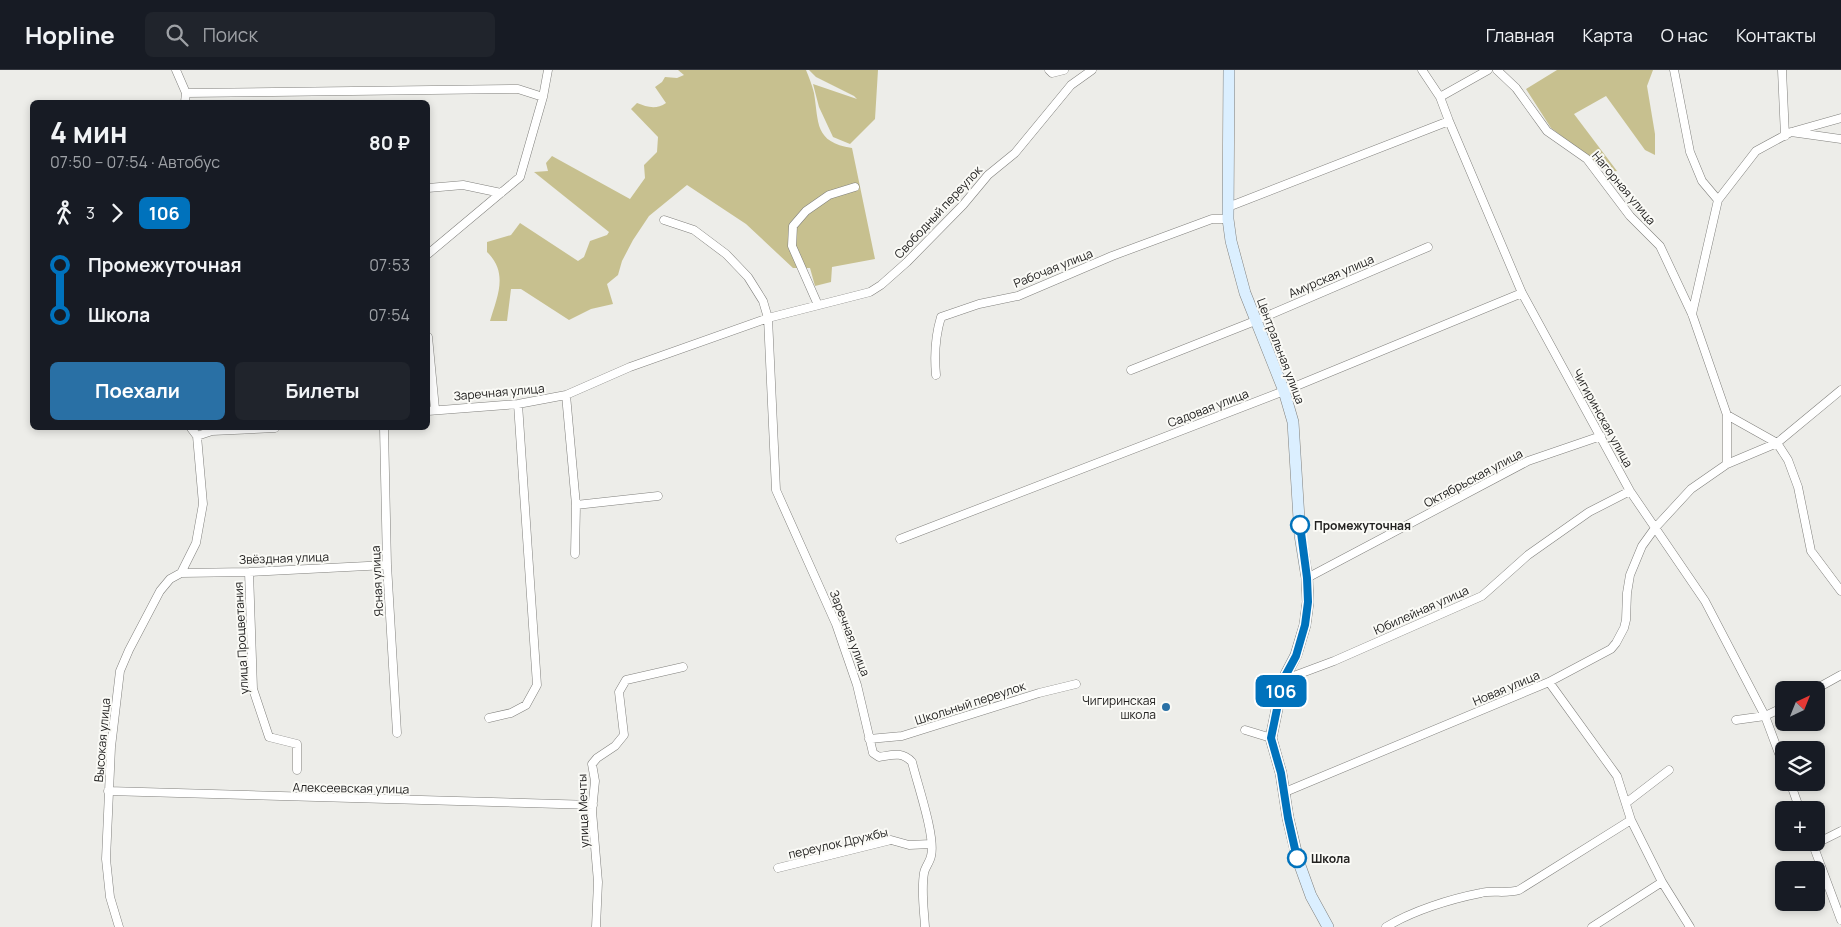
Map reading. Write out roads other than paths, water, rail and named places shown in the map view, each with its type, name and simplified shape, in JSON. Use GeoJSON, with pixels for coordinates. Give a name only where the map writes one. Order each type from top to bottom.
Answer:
{"type":"FeatureCollection","features":[{"type":"Feature","properties":{"kind":"street"},"geometry":{"type":"LineString","coordinates":[[176,70],[186,93],[185,100]]}},
{"type":"Feature","properties":{"kind":"street"},"geometry":{"type":"LineString","coordinates":[[430,252],[520,177],[543,97],[548,70]]}},
{"type":"Feature","properties":{"kind":"street"},"geometry":{"type":"LineString","coordinates":[[1049,70],[1052,72],[1064,70]]}},
{"type":"Feature","properties":{"kind":"street","name":"Свободный переулок"},"geometry":{"type":"LineString","coordinates":[[768,318],[870,292],[881,285],[932,237],[988,175],[1015,153],[1072,85],[1092,70]]}},
{"type":"Feature","properties":{"kind":"street","name":"Центральная улица"},"geometry":{"type":"LineString","coordinates":[[1229,70],[1228,219],[1242,284],[1284,392],[1293,422],[1300,535],[1307,578],[1308,602],[1305,625],[1296,656],[1283,680],[1271,738],[1285,792],[1288,818],[1298,860],[1311,896],[1328,927]]}},
{"type":"Feature","properties":{"kind":"street","name":"Чигиринская улица"},"geometry":{"type":"LineString","coordinates":[[1422,70],[1440,96],[1522,293],[1630,492],[1705,601],[1765,716],[1775,743]]}},
{"type":"Feature","properties":{"kind":"street"},"geometry":{"type":"LineString","coordinates":[[1440,96],[1488,70]]}},
{"type":"Feature","properties":{"kind":"street","name":"Нагорная улица"},"geometry":{"type":"LineString","coordinates":[[1496,70],[1516,88],[1548,131],[1587,159],[1630,216],[1660,246],[1692,314],[1727,415],[1727,464]]}},
{"type":"Feature","properties":{"kind":"street"},"geometry":{"type":"LineString","coordinates":[[1674,70],[1690,152],[1702,181],[1718,200]]}},
{"type":"Feature","properties":{"kind":"street"},"geometry":{"type":"LineString","coordinates":[[1782,70],[1788,134]]}},
{"type":"Feature","properties":{"kind":"street"},"geometry":{"type":"LineString","coordinates":[[186,93],[518,89],[543,97]]}},
{"type":"Feature","properties":{"kind":"street"},"geometry":{"type":"LineString","coordinates":[[1692,314],[1718,200],[1756,151],[1788,134],[1841,118]]}},
{"type":"Feature","properties":{"kind":"street"},"geometry":{"type":"LineString","coordinates":[[1228,207],[1449,121]]}},
{"type":"Feature","properties":{"kind":"street"},"geometry":{"type":"LineString","coordinates":[[1788,134],[1841,139]]}},
{"type":"Feature","properties":{"kind":"street"},"geometry":{"type":"LineString","coordinates":[[430,188],[463,185],[501,193]]}},
{"type":"Feature","properties":{"kind":"street"},"geometry":{"type":"LineString","coordinates":[[818,305],[792,246],[793,226],[806,211],[829,195],[855,187]]}},
{"type":"Feature","properties":{"kind":"street","name":"Рабочая улица"},"geometry":{"type":"LineString","coordinates":[[936,375],[934,352],[936,332],[941,316],[979,304],[1018,296],[1112,256],[1212,219],[1228,219]]}},
{"type":"Feature","properties":{"kind":"street","name":"Заречная улица"},"geometry":{"type":"LineString","coordinates":[[664,220],[694,230],[726,254],[748,277],[763,301],[768,318],[776,490],[836,624],[857,684],[873,753],[879,757],[900,754],[906,756],[912,762],[926,816],[932,856],[924,871],[922,894],[925,927]]}},
{"type":"Feature","properties":{"kind":"street","name":"Амурская улица"},"geometry":{"type":"LineString","coordinates":[[1131,370],[1255,321],[1428,247]]}},
{"type":"Feature","properties":{"kind":"street","name":"Садовая улица"},"geometry":{"type":"LineString","coordinates":[[900,539],[1284,392],[1522,293]]}},
{"type":"Feature","properties":{"kind":"street","name":"Заречная улица"},"geometry":{"type":"LineString","coordinates":[[431,410],[518,404],[566,395],[630,367],[768,318]]}},
{"type":"Feature","properties":{"kind":"street"},"geometry":{"type":"LineString","coordinates":[[430,386],[431,410]]}},
{"type":"Feature","properties":{"kind":"street","name":"Новая улица"},"geometry":{"type":"LineString","coordinates":[[1285,792],[1549,682],[1614,646],[1624,628],[1626,620],[1630,575],[1642,546],[1655,528],[1691,489],[1727,464],[1777,443],[1841,390]]}},
{"type":"Feature","properties":{"kind":"street"},"geometry":{"type":"LineString","coordinates":[[566,395],[576,505],[575,554]]}},
{"type":"Feature","properties":{"kind":"street"},"geometry":{"type":"LineString","coordinates":[[489,718],[511,713],[526,705],[537,685],[518,404]]}},
{"type":"Feature","properties":{"kind":"street"},"geometry":{"type":"LineString","coordinates":[[1727,415],[1777,443],[1788,460],[1798,487],[1812,551],[1841,591]]}},
{"type":"Feature","properties":{"kind":"street"},"geometry":{"type":"LineString","coordinates":[[181,572],[196,542],[203,504],[197,436],[192,430]]}},
{"type":"Feature","properties":{"kind":"street"},"geometry":{"type":"LineString","coordinates":[[197,436],[212,431],[233,430]]}},
{"type":"Feature","properties":{"kind":"street","name":"Ясная улица"},"geometry":{"type":"LineString","coordinates":[[384,430],[387,565],[397,733]]}},
{"type":"Feature","properties":{"kind":"street","name":"Октябрьская улица"},"geometry":{"type":"LineString","coordinates":[[1307,578],[1528,461],[1601,436]]}},
{"type":"Feature","properties":{"kind":"street","name":"Юбилейная улица"},"geometry":{"type":"LineString","coordinates":[[1283,680],[1334,661],[1482,596],[1528,555],[1589,512],[1630,492]]}},
{"type":"Feature","properties":{"kind":"street"},"geometry":{"type":"LineString","coordinates":[[576,505],[658,496]]}},
{"type":"Feature","properties":{"kind":"street","name":"Звёздная улица"},"geometry":{"type":"LineString","coordinates":[[181,572],[248,572],[387,565]]}},
{"type":"Feature","properties":{"kind":"street","name":"Высокая улица"},"geometry":{"type":"LineString","coordinates":[[119,927],[110,897],[106,859],[111,747],[120,671],[160,591],[170,578],[181,572]]}},
{"type":"Feature","properties":{"kind":"street","name":"улица Процветания"},"geometry":{"type":"LineString","coordinates":[[248,572],[253,689],[269,737],[297,744],[297,770]]}},
{"type":"Feature","properties":{"kind":"street","name":"улица Мечты"},"geometry":{"type":"LineString","coordinates":[[596,927],[598,882],[593,805],[595,781],[592,764],[597,758],[615,746],[624,735],[619,692],[626,680],[683,667]]}},
{"type":"Feature","properties":{"kind":"street"},"geometry":{"type":"LineString","coordinates":[[1825,684],[1841,675]]}},
{"type":"Feature","properties":{"kind":"street"},"geometry":{"type":"LineString","coordinates":[[1549,682],[1616,776],[1631,820],[1662,882],[1690,927]]}},
{"type":"Feature","properties":{"kind":"street","name":"Школьный переулок"},"geometry":{"type":"LineString","coordinates":[[870,739],[902,736],[1039,693],[1076,684]]}},
{"type":"Feature","properties":{"kind":"street"},"geometry":{"type":"LineString","coordinates":[[1736,720],[1765,716],[1775,711]]}},
{"type":"Feature","properties":{"kind":"street"},"geometry":{"type":"LineString","coordinates":[[1245,730],[1271,738]]}},
{"type":"Feature","properties":{"kind":"street"},"geometry":{"type":"LineString","coordinates":[[1626,803],[1669,770]]}},
{"type":"Feature","properties":{"kind":"street","name":"Алексеевская улица"},"geometry":{"type":"LineString","coordinates":[[108,792],[593,805]]}},
{"type":"Feature","properties":{"kind":"street"},"geometry":{"type":"LineString","coordinates":[[1386,927],[1403,916],[1481,892],[1519,890],[1631,820]]}},
{"type":"Feature","properties":{"kind":"street"},"geometry":{"type":"LineString","coordinates":[[1825,838],[1841,831]]}},
{"type":"Feature","properties":{"kind":"street","name":"переулок Дружбы"},"geometry":{"type":"LineString","coordinates":[[778,868],[891,840],[909,845],[931,844]]}},
{"type":"Feature","properties":{"kind":"street"},"geometry":{"type":"LineString","coordinates":[[1816,851],[1841,920]]}},
{"type":"Feature","properties":{"kind":"street"},"geometry":{"type":"LineString","coordinates":[[1592,927],[1662,882]]}},
{"type":"Feature","properties":{"kind":"place","name":"Промежуточная"},"geometry":{"type":"Point","coordinates":[1300,525]}},
{"type":"Feature","properties":{"kind":"place","name":"Чигиринская школа"},"geometry":{"type":"Point","coordinates":[1166,707]}},
{"type":"Feature","properties":{"kind":"place","name":"Школа"},"geometry":{"type":"Point","coordinates":[1297,858]}}]}
